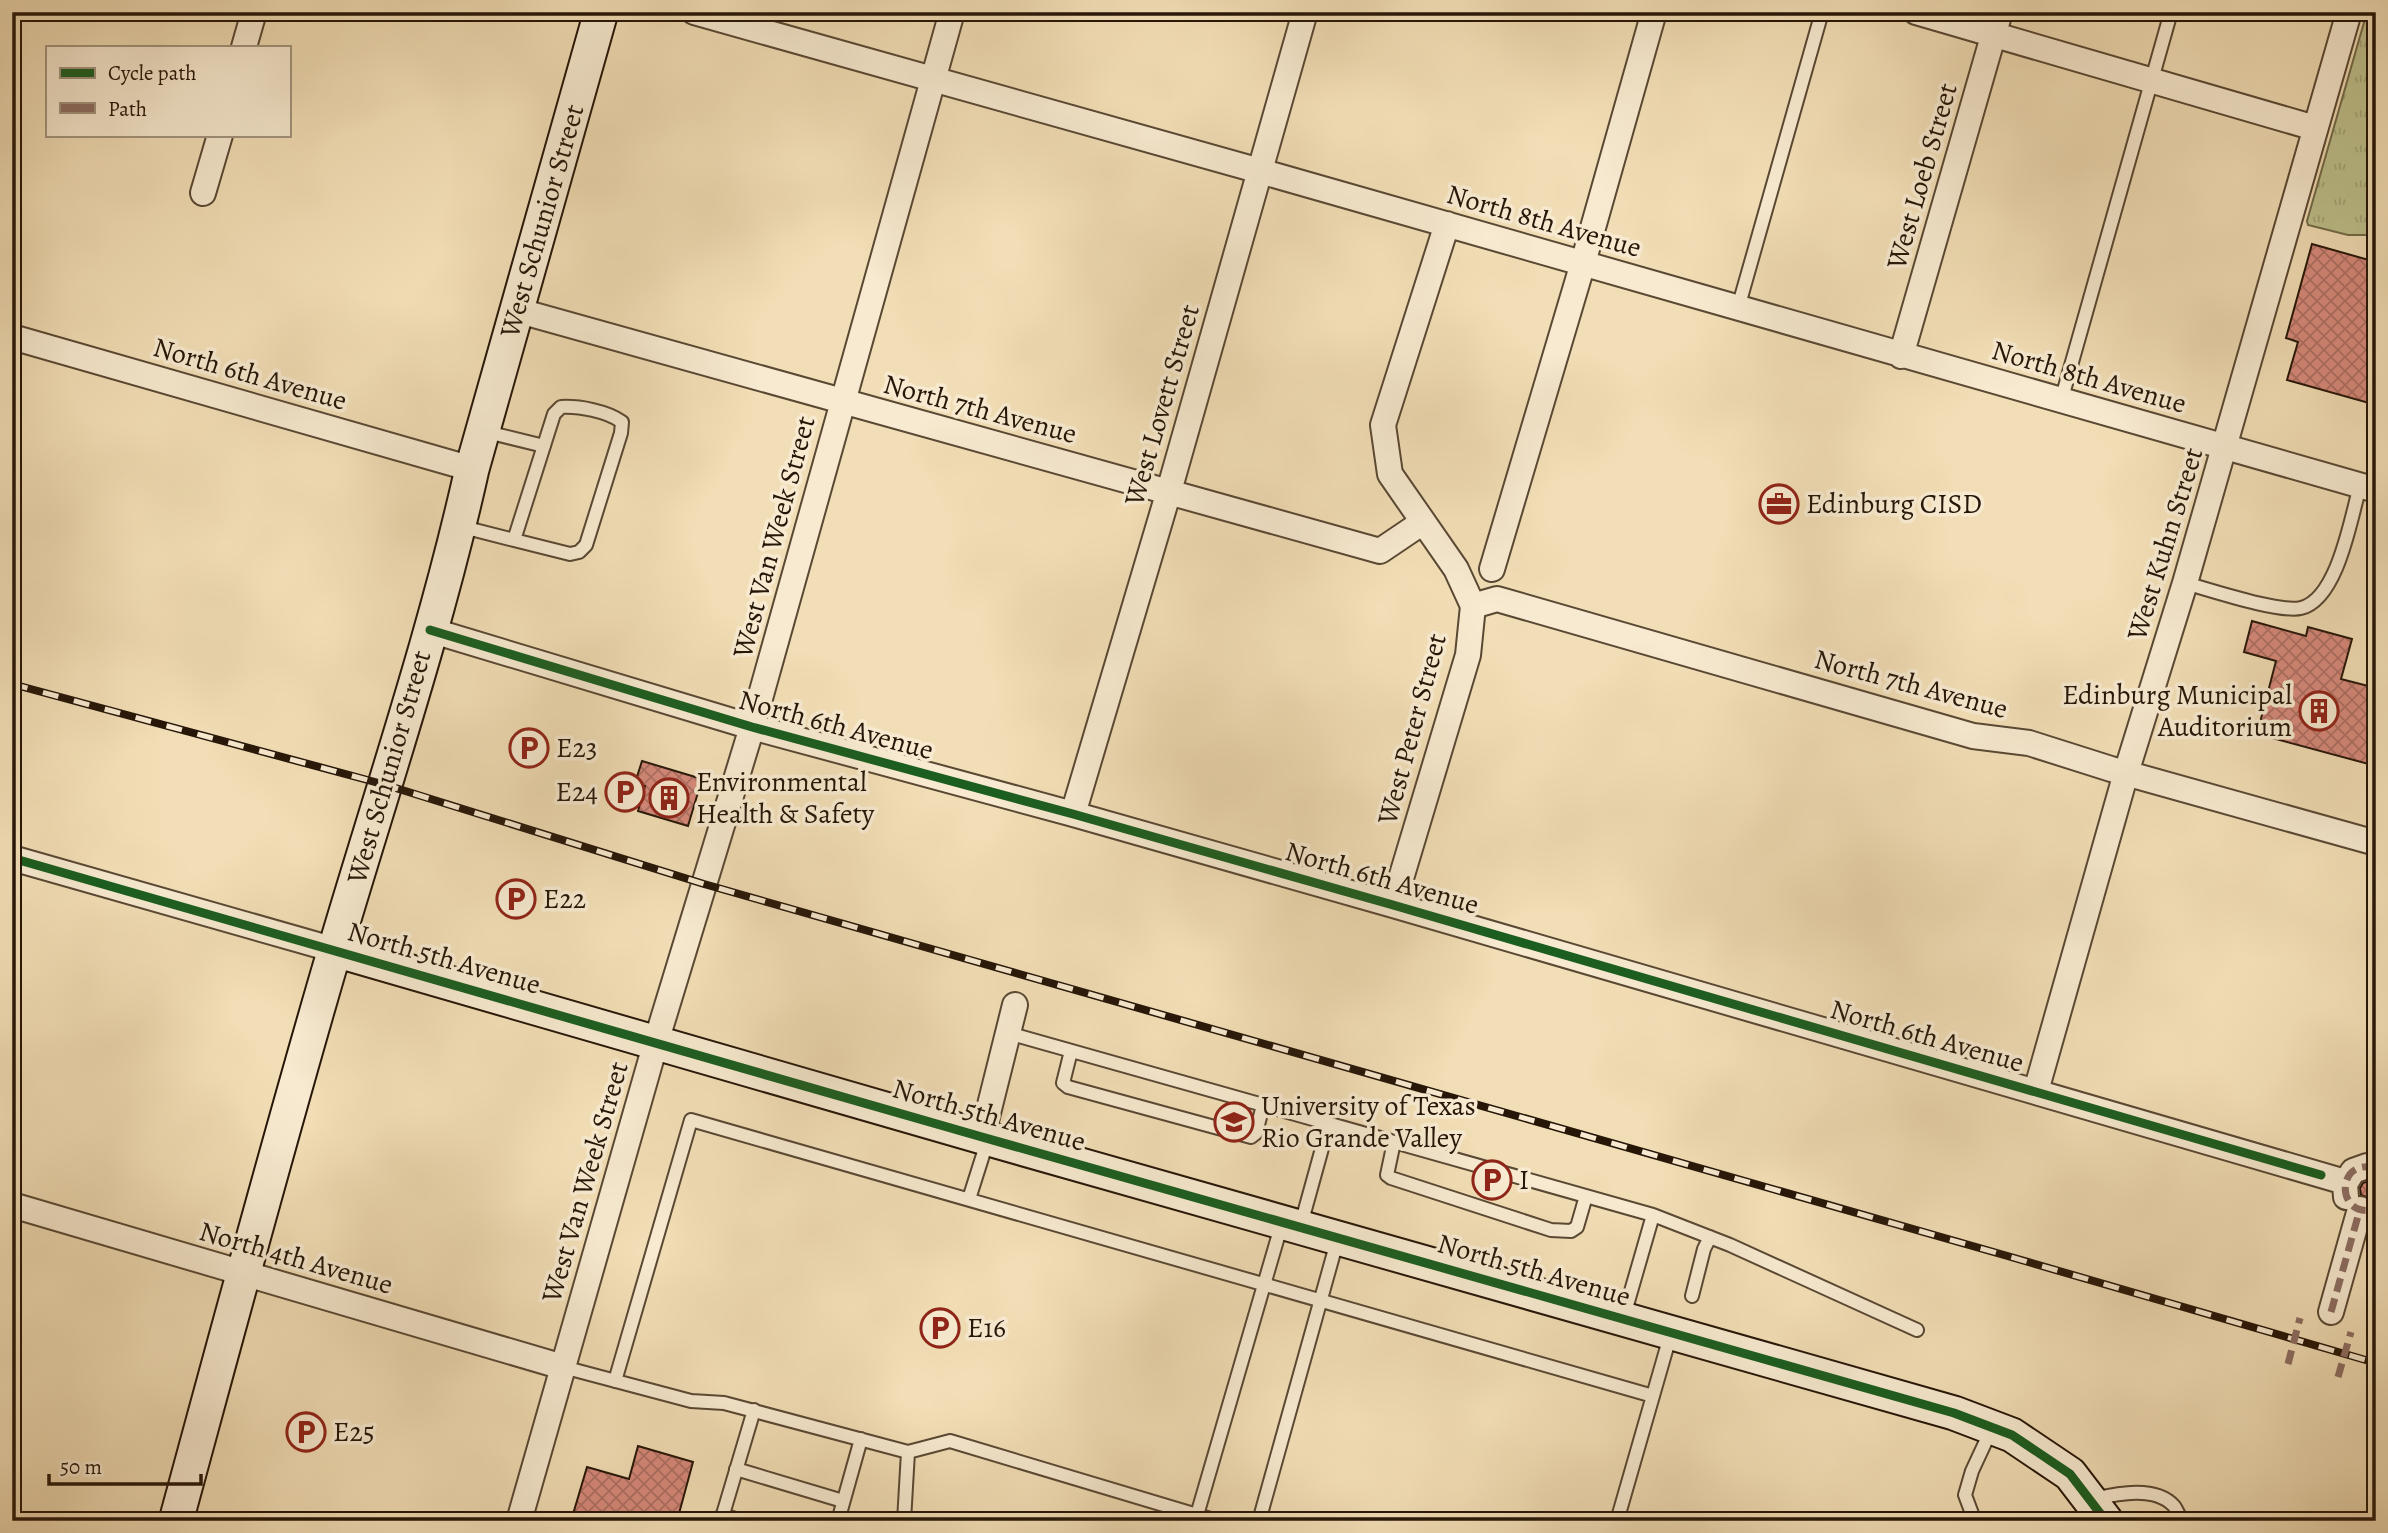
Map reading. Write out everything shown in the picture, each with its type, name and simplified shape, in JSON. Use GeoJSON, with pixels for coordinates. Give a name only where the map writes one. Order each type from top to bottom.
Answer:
{"type":"FeatureCollection","features":[{"type":"Feature","properties":{"kind":"street"},"geometry":{"type":"LineString","coordinates":[[244,46],[254,12]]}},
{"type":"Feature","properties":{"kind":"street","name":"West Schunior Street"},"geometry":{"type":"LineString","coordinates":[[176,1521],[335,950],[430,630],[482,431],[601,12]]}},
{"type":"Feature","properties":{"kind":"street","name":"North 8th Avenue"},"geometry":{"type":"LineString","coordinates":[[694,12],[2368,488]]}},
{"type":"Feature","properties":{"kind":"street","name":"West Van Week Street"},"geometry":{"type":"LineString","coordinates":[[519,1521],[656,1042],[752,727],[952,12]]}},
{"type":"Feature","properties":{"kind":"street","name":"West Lovett Street"},"geometry":{"type":"LineString","coordinates":[[1073,814],[1169,491],[1305,12]]}},
{"type":"Feature","properties":{"kind":"street"},"geometry":{"type":"LineString","coordinates":[[1492,569],[1654,12]]}},
{"type":"Feature","properties":{"kind":"street"},"geometry":{"type":"LineString","coordinates":[[1916,12],[1997,24],[2151,80],[2315,128]]}},
{"type":"Feature","properties":{"kind":"street","name":"West Kuhn Street"},"geometry":{"type":"LineString","coordinates":[[2036,1091],[2126,773],[2185,583],[2349,12]]}},
{"type":"Feature","properties":{"kind":"street","name":"West Loeb Street"},"geometry":{"type":"LineString","coordinates":[[1901,356],[1997,24]]}},
{"type":"Feature","properties":{"kind":"street"},"geometry":{"type":"LineString","coordinates":[[203,193],[220,136]]}},
{"type":"Feature","properties":{"kind":"street","name":"West Peter Street"},"geometry":{"type":"LineString","coordinates":[[1393,905],[1468,655],[1473,606],[1457,569],[1390,474],[1382,425],[1447,224]]}},
{"type":"Feature","properties":{"kind":"street","name":"North 7th Avenue"},"geometry":{"type":"LineString","coordinates":[[516,310],[1380,551],[1423,522]]}},
{"type":"Feature","properties":{"kind":"street","name":"North 6th Avenue"},"geometry":{"type":"LineString","coordinates":[[12,337],[472,469]]}},
{"type":"Feature","properties":{"kind":"street","name":"North 7th Avenue"},"geometry":{"type":"LineString","coordinates":[[1473,606],[1497,599],[1973,736],[2029,743],[2376,843]]}},
{"type":"Feature","properties":{"kind":"street","name":"North 6th Avenue"},"geometry":{"type":"LineString","coordinates":[[430,630],[752,727],[1393,905],[2345,1182]]}},
{"type":"Feature","properties":{"kind":"street","name":"North 5th Avenue"},"geometry":{"type":"LineString","coordinates":[[12,858],[1954,1413],[2012,1435],[2070,1474],[2098,1510]]}},
{"type":"Feature","properties":{"kind":"street"},"geometry":{"type":"LineString","coordinates":[[985,1138],[1016,1005]]}},
{"type":"Feature","properties":{"kind":"street"},"geometry":{"type":"LineString","coordinates":[[2331,1312],[2368,1209],[2351,1205],[2344,1192],[2345,1182],[2359,1167],[2375,1165]]}},
{"type":"Feature","properties":{"kind":"street","name":"North 4th Avenue"},"geometry":{"type":"LineString","coordinates":[[12,1205],[563,1367]]}},
{"type":"Feature","properties":{"kind":"lane"},"geometry":{"type":"LineString","coordinates":[[1738,308],[1822,12]]}},
{"type":"Feature","properties":{"kind":"lane"},"geometry":{"type":"LineString","coordinates":[[2061,401],[2171,12]]}},
{"type":"Feature","properties":{"kind":"lane"},"geometry":{"type":"LineString","coordinates":[[459,526],[514,540],[570,554],[579,552],[586,545],[621,433],[622,422],[614,416],[571,406],[561,407],[554,414],[514,540]]}},
{"type":"Feature","properties":{"kind":"lane"},"geometry":{"type":"LineString","coordinates":[[482,431],[544,446]]}},
{"type":"Feature","properties":{"kind":"lane"},"geometry":{"type":"LineString","coordinates":[[2185,583],[2290,609],[2303,608],[2317,600],[2334,573],[2368,488]]}},
{"type":"Feature","properties":{"kind":"lane"},"geometry":{"type":"LineString","coordinates":[[1008,1033],[1653,1215],[1710,1237],[1917,1330]]}},
{"type":"Feature","properties":{"kind":"lane"},"geometry":{"type":"LineString","coordinates":[[1072,1051],[1063,1083],[1095,1095],[1251,1138],[1256,1133],[1263,1105]]}},
{"type":"Feature","properties":{"kind":"lane"},"geometry":{"type":"LineString","coordinates":[[615,1381],[691,1120],[1653,1396]]}},
{"type":"Feature","properties":{"kind":"lane"},"geometry":{"type":"LineString","coordinates":[[1197,1515],[1265,1284],[1291,1225],[1329,1124]]}},
{"type":"Feature","properties":{"kind":"lane"},"geometry":{"type":"LineString","coordinates":[[970,1199],[985,1138]]}},
{"type":"Feature","properties":{"kind":"lane"},"geometry":{"type":"LineString","coordinates":[[1394,1142],[1387,1169],[1387,1175],[1391,1178],[1551,1230],[1571,1231],[1577,1227],[1587,1196]]}},
{"type":"Feature","properties":{"kind":"lane"},"geometry":{"type":"LineString","coordinates":[[1622,1319],[1653,1215]]}},
{"type":"Feature","properties":{"kind":"lane"},"geometry":{"type":"LineString","coordinates":[[1692,1296],[1704,1249],[1710,1237]]}},
{"type":"Feature","properties":{"kind":"lane"},"geometry":{"type":"LineString","coordinates":[[1259,1521],[1338,1238]]}},
{"type":"Feature","properties":{"kind":"lane"},"geometry":{"type":"LineString","coordinates":[[1617,1521],[1671,1333]]}},
{"type":"Feature","properties":{"kind":"lane"},"geometry":{"type":"LineString","coordinates":[[563,1367],[691,1401],[724,1403],[754,1410],[908,1452],[950,1441],[1217,1521]]}},
{"type":"Feature","properties":{"kind":"lane"},"geometry":{"type":"LineString","coordinates":[[742,1521],[722,1518],[754,1410]]}},
{"type":"Feature","properties":{"kind":"lane"},"geometry":{"type":"LineString","coordinates":[[1977,1521],[1965,1495],[1972,1471],[1992,1427]]}},
{"type":"Feature","properties":{"kind":"lane"},"geometry":{"type":"LineString","coordinates":[[838,1521],[861,1439]]}},
{"type":"Feature","properties":{"kind":"lane"},"geometry":{"type":"LineString","coordinates":[[904,1521],[908,1452]]}},
{"type":"Feature","properties":{"kind":"lane"},"geometry":{"type":"LineString","coordinates":[[736,1469],[843,1501]]}},
{"type":"Feature","properties":{"kind":"lane"},"geometry":{"type":"LineString","coordinates":[[2098,1510],[2120,1494],[2141,1493],[2159,1497],[2173,1505],[2182,1521]]}},
{"type":"Feature","properties":{"kind":"green space"},"geometry":{"type":"Polygon","coordinates":[[[2367,12],[2376,12],[2376,235],[2348,235],[2308,225],[2307,221],[2367,12]]]}},
{"type":"Feature","properties":{"kind":"building"},"geometry":{"type":"Polygon","coordinates":[[[2312,244],[2376,262],[2376,405],[2287,380],[2298,342],[2286,338],[2312,244]]]}},
{"type":"Feature","properties":{"kind":"building","name":"Edinburg Municipal Auditorium"},"geometry":{"type":"Polygon","coordinates":[[[2252,621],[2306,636],[2308,627],[2352,639],[2341,679],[2376,688],[2376,766],[2257,734],[2276,661],[2244,652],[2252,621]]]}},
{"type":"Feature","properties":{"kind":"building","name":"Environmental Health & Safety"},"geometry":{"type":"Polygon","coordinates":[[[642,761],[702,779],[688,826],[638,811],[645,786],[635,783],[642,761]]]}},
{"type":"Feature","properties":{"kind":"building"},"geometry":{"type":"Polygon","coordinates":[[[2368,1181],[2376,1182],[2376,1206],[2370,1198],[2361,1195],[2360,1188],[2368,1181]]]}},
{"type":"Feature","properties":{"kind":"building"},"geometry":{"type":"Polygon","coordinates":[[[638,1446],[693,1462],[677,1521],[571,1521],[587,1467],[629,1479],[638,1446]]]}},
{"type":"Feature","properties":{"kind":"railway"},"geometry":{"type":"LineString","coordinates":[[12,684],[386,785],[704,884],[2376,1363]]}},
{"type":"Feature","properties":{"kind":"marked path"},"geometry":{"type":"LineString","coordinates":[[2376,1168],[2362,1167],[2353,1171],[2347,1179],[2345,1189],[2353,1206],[2363,1210],[2376,1209]]}},
{"type":"Feature","properties":{"kind":"marked path"},"geometry":{"type":"LineString","coordinates":[[2331,1312],[2360,1209]]}},
{"type":"Feature","properties":{"kind":"marked path"},"geometry":{"type":"LineString","coordinates":[[2288,1364],[2300,1318]]}},
{"type":"Feature","properties":{"kind":"marked path"},"geometry":{"type":"LineString","coordinates":[[2338,1377],[2351,1332]]}},
{"type":"Feature","properties":{"kind":"cycle path"},"geometry":{"type":"LineString","coordinates":[[430,630],[752,727],[1393,905],[2321,1175]]}},
{"type":"Feature","properties":{"kind":"cycle path"},"geometry":{"type":"LineString","coordinates":[[12,858],[1954,1413],[2012,1435],[2070,1474],[2106,1521]]}},
{"type":"Feature","properties":{"kind":"place","name":"Edinburg CISD"},"geometry":{"type":"Point","coordinates":[1779,504]}},
{"type":"Feature","properties":{"kind":"place","name":"Edinburg Municipal Auditorium"},"geometry":{"type":"Point","coordinates":[2319,711]}},
{"type":"Feature","properties":{"kind":"place","name":"E23"},"geometry":{"type":"Point","coordinates":[529,748]}},
{"type":"Feature","properties":{"kind":"place","name":"E24"},"geometry":{"type":"Point","coordinates":[625,792]}},
{"type":"Feature","properties":{"kind":"place","name":"Environmental Health & Safety"},"geometry":{"type":"Point","coordinates":[669,798]}},
{"type":"Feature","properties":{"kind":"place","name":"E22"},"geometry":{"type":"Point","coordinates":[516,899]}},
{"type":"Feature","properties":{"kind":"place","name":"University of Texas Rio Grande Valley"},"geometry":{"type":"Point","coordinates":[1234,1122]}},
{"type":"Feature","properties":{"kind":"place","name":"I"},"geometry":{"type":"Point","coordinates":[1492,1180]}},
{"type":"Feature","properties":{"kind":"place","name":"E16"},"geometry":{"type":"Point","coordinates":[940,1328]}},
{"type":"Feature","properties":{"kind":"place","name":"E25"},"geometry":{"type":"Point","coordinates":[306,1432]}}]}
